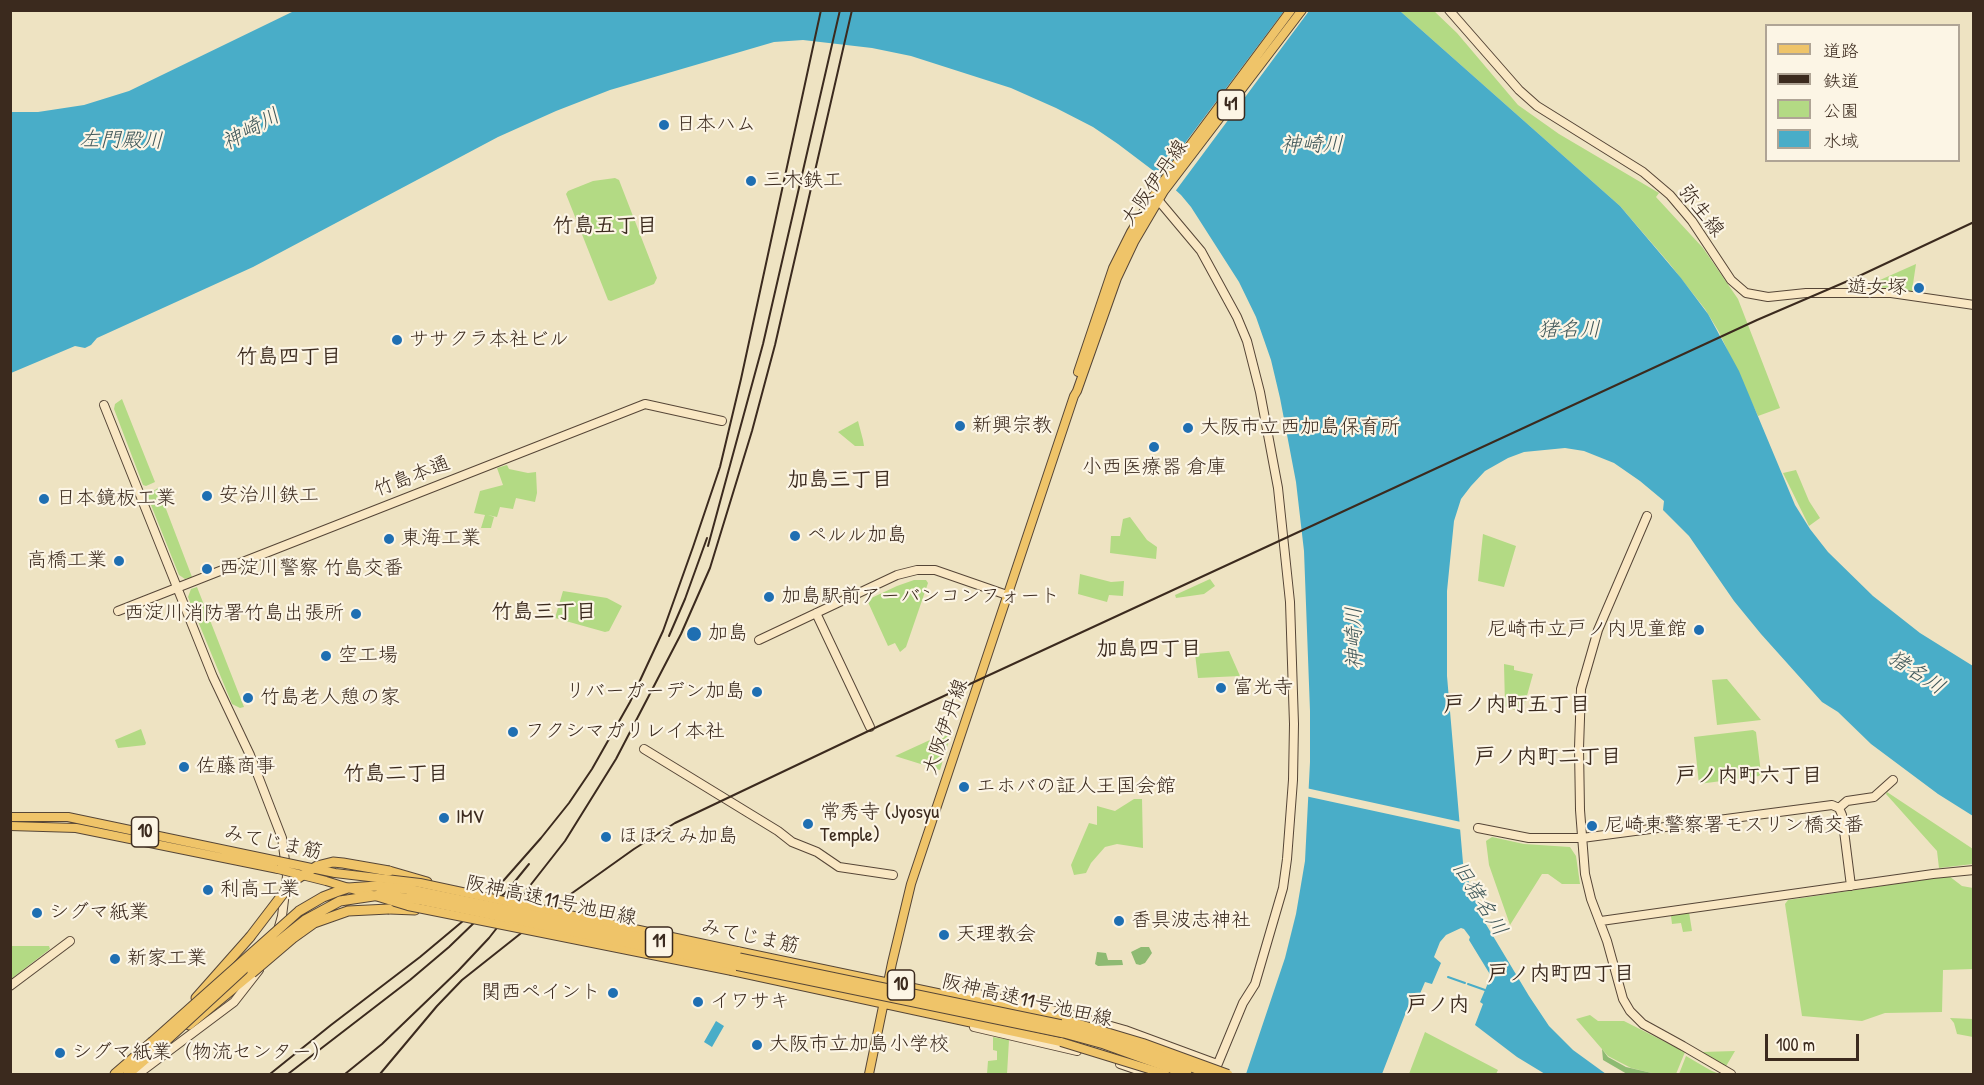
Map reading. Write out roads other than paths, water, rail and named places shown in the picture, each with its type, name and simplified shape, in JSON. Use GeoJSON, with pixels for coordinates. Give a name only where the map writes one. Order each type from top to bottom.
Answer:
{"type":"FeatureCollection","features":[{"type":"Feature","properties":{"kind":"highway","name":"11"},"geometry":{"type":"LineString","coordinates":[[178,1018],[236,954],[286,888],[299,875],[317,866],[333,862],[361,865],[466,894]]}},
{"type":"Feature","properties":{"kind":"highway","name":"阪神高速11号池田線"},"geometry":{"type":"LineString","coordinates":[[115,1074],[299,911],[323,897],[348,888],[377,886],[407,889],[1057,1024],[1106,1036],[1212,1074]]}},
{"type":"Feature","properties":{"kind":"highway","name":"阪神高速11号池田線"},"geometry":{"type":"LineString","coordinates":[[128,1074],[245,968],[304,920],[340,901],[353,897],[380,895],[421,900],[1064,1033],[1104,1044],[1187,1074]]}},
{"type":"Feature","properties":{"kind":"highway"},"geometry":{"type":"LineString","coordinates":[[157,1049],[304,930],[337,914],[373,909],[438,911]]}},
{"type":"Feature","properties":{"kind":"main road","name":"大阪伊丹線"},"geometry":{"type":"LineString","coordinates":[[869,1074],[906,898],[1006,595],[1117,278],[1158,197],[1291,10]]}},
{"type":"Feature","properties":{"kind":"main road","name":"大阪伊丹線"},"geometry":{"type":"LineString","coordinates":[[1158,197],[1302,10]]}},
{"type":"Feature","properties":{"kind":"main road","name":"みてじま筋"},"geometry":{"type":"LineString","coordinates":[[10,816],[68,817],[278,865],[395,903],[732,971],[1061,1042],[1165,1074]]}},
{"type":"Feature","properties":{"kind":"main road","name":"みてじま筋"},"geometry":{"type":"LineString","coordinates":[[10,826],[76,828],[278,865],[404,880],[1066,1020],[1143,1043],[1228,1074]]}},
{"type":"Feature","properties":{"kind":"street","name":"弥生線"},"geometry":{"type":"LineString","coordinates":[[1449,10],[1519,90],[1537,106],[1642,172],[1663,188],[1692,221],[1731,280],[1746,293],[1768,297],[1891,293],[1974,305]]}},
{"type":"Feature","properties":{"kind":"street"},"geometry":{"type":"LineString","coordinates":[[1158,197],[1195,243],[1211,268],[1237,317],[1250,350],[1278,488],[1291,617],[1293,780],[1283,888],[1256,984],[1243,1003],[1212,1074]]}},
{"type":"Feature","properties":{"kind":"street","name":"竹島本通"},"geometry":{"type":"LineString","coordinates":[[118,611],[645,404],[722,421]]}},
{"type":"Feature","properties":{"kind":"street"},"geometry":{"type":"LineString","coordinates":[[104,405],[221,698],[250,755],[278,826],[286,860],[285,896],[277,935],[259,970],[234,1002],[138,1074]]}},
{"type":"Feature","properties":{"kind":"street"},"geometry":{"type":"LineString","coordinates":[[1647,516],[1599,630],[1581,689],[1579,748],[1586,880],[1601,921],[1623,999],[1634,1017],[1731,1074]]}},
{"type":"Feature","properties":{"kind":"street"},"geometry":{"type":"LineString","coordinates":[[759,640],[897,575],[917,570],[935,570],[1006,595]]}},
{"type":"Feature","properties":{"kind":"street"},"geometry":{"type":"LineString","coordinates":[[816,613],[870,727]]}},
{"type":"Feature","properties":{"kind":"street"},"geometry":{"type":"LineString","coordinates":[[644,749],[778,831],[792,842],[817,852],[839,867],[894,875]]}},
{"type":"Feature","properties":{"kind":"street"},"geometry":{"type":"LineString","coordinates":[[1839,808],[1847,801],[1874,797],[1893,780]]}},
{"type":"Feature","properties":{"kind":"street"},"geometry":{"type":"LineString","coordinates":[[1478,828],[1528,838],[1582,838],[1829,805],[1839,808]]}},
{"type":"Feature","properties":{"kind":"street"},"geometry":{"type":"LineString","coordinates":[[1839,808],[1851,886]]}},
{"type":"Feature","properties":{"kind":"street"},"geometry":{"type":"LineString","coordinates":[[1601,921],[1974,870]]}},
{"type":"Feature","properties":{"kind":"street"},"geometry":{"type":"LineString","coordinates":[[10,986],[70,941]]}},
{"type":"Feature","properties":{"kind":"street"},"geometry":{"type":"LineString","coordinates":[[941,993],[973,993],[1068,1014],[1125,1030],[1217,1064]]}},
{"type":"Feature","properties":{"kind":"street"},"geometry":{"type":"LineString","coordinates":[[938,1015],[966,1026],[1073,1050],[1149,1074]]}},
{"type":"Feature","properties":{"kind":"street"},"geometry":{"type":"LineString","coordinates":[[1125,1030],[1125,1066]]}},
{"type":"Feature","properties":{"kind":"water","name":"神崎川"},"geometry":{"type":"Polygon","coordinates":[[[294,11],[1400,11],[1620,206],[1681,278],[1708,314],[1739,371],[1795,505],[1810,529],[1828,552],[1873,596],[1920,633],[1973,666],[1973,816],[1938,794],[1871,744],[1838,712],[1822,702],[1734,601],[1689,536],[1663,510],[1664,501],[1640,481],[1614,463],[1584,451],[1565,448],[1524,452],[1485,471],[1461,499],[1454,521],[1447,591],[1447,676],[1463,863],[1484,921],[1549,1026],[1573,1050],[1606,1074],[1545,1074],[1517,1057],[1475,1025],[1483,1004],[1480,1002],[1491,976],[1469,940],[1470,937],[1461,928],[1446,935],[1440,942],[1434,957],[1441,963],[1432,984],[1425,982],[1419,996],[1413,994],[1382,1074],[1246,1074],[1285,958],[1296,914],[1305,861],[1310,711],[1304,551],[1296,482],[1271,360],[1256,317],[1239,282],[1181,195],[1159,175],[1093,127],[1011,88],[911,56],[872,48],[803,40],[774,42],[610,90],[556,111],[498,137],[253,267],[97,338],[85,348],[75,346],[11,373],[11,112],[38,112],[84,105],[129,91],[294,11]]]}},
{"type":"Feature","properties":{"kind":"water"},"geometry":{"type":"Polygon","coordinates":[[[716,1021],[724,1026],[712,1047],[704,1042],[716,1021]]]}},
{"type":"Feature","properties":{"kind":"waterway"},"geometry":{"type":"LineString","coordinates":[[1448,977],[1465,983]]}},
{"type":"Feature","properties":{"kind":"waterway"},"geometry":{"type":"LineString","coordinates":[[1468,984],[1485,990]]}},
{"type":"Feature","properties":{"kind":"railway"},"geometry":{"type":"LineString","coordinates":[[270,1074],[420,957],[463,921],[504,880],[569,803],[592,769],[630,702],[663,631],[720,467],[821,10]]}},
{"type":"Feature","properties":{"kind":"railway"},"geometry":{"type":"LineString","coordinates":[[708,546],[763,344],[840,10]]}},
{"type":"Feature","properties":{"kind":"railway"},"geometry":{"type":"LineString","coordinates":[[345,1074],[382,1044],[458,971],[489,938],[565,841],[616,759],[681,634],[710,568],[752,431],[775,345],[852,10]]}},
{"type":"Feature","properties":{"kind":"railway"},"geometry":{"type":"LineString","coordinates":[[380,1074],[462,980],[568,896],[675,823],[879,726],[1974,222]]}},
{"type":"Feature","properties":{"kind":"railway"},"geometry":{"type":"LineString","coordinates":[[669,636],[707,538]]}},
{"type":"Feature","properties":{"kind":"railway"},"geometry":{"type":"LineString","coordinates":[[288,1074],[449,947],[507,891],[529,864]]}},
{"type":"Feature","properties":{"kind":"place","name":"日本ハム"},"geometry":{"type":"Point","coordinates":[664,125]}},
{"type":"Feature","properties":{"kind":"place","name":"三木鉄工"},"geometry":{"type":"Point","coordinates":[751,181]}},
{"type":"Feature","properties":{"kind":"place","name":"遊女塚"},"geometry":{"type":"Point","coordinates":[1919,288]}},
{"type":"Feature","properties":{"kind":"place","name":"ササクラ本社ビル"},"geometry":{"type":"Point","coordinates":[397,340]}},
{"type":"Feature","properties":{"kind":"place","name":"新興宗教"},"geometry":{"type":"Point","coordinates":[960,426]}},
{"type":"Feature","properties":{"kind":"place","name":"大阪市立西加島保育所"},"geometry":{"type":"Point","coordinates":[1188,428]}},
{"type":"Feature","properties":{"kind":"place","name":"小西医療器 倉庫"},"geometry":{"type":"Point","coordinates":[1154,447]}},
{"type":"Feature","properties":{"kind":"place","name":"安治川鉄工"},"geometry":{"type":"Point","coordinates":[207,496]}},
{"type":"Feature","properties":{"kind":"place","name":"日本鏡板工業"},"geometry":{"type":"Point","coordinates":[44,499]}},
{"type":"Feature","properties":{"kind":"place","name":"ペルル加島"},"geometry":{"type":"Point","coordinates":[795,536]}},
{"type":"Feature","properties":{"kind":"place","name":"東海工業"},"geometry":{"type":"Point","coordinates":[389,539]}},
{"type":"Feature","properties":{"kind":"place","name":"高橋工業"},"geometry":{"type":"Point","coordinates":[119,561]}},
{"type":"Feature","properties":{"kind":"place","name":"西淀川警察 竹島交番"},"geometry":{"type":"Point","coordinates":[207,569]}},
{"type":"Feature","properties":{"kind":"place","name":"加島駅前アーバンコンフォート"},"geometry":{"type":"Point","coordinates":[769,597]}},
{"type":"Feature","properties":{"kind":"place","name":"西淀川消防署竹島出張所"},"geometry":{"type":"Point","coordinates":[356,614]}},
{"type":"Feature","properties":{"kind":"place","name":"尼崎市立戸ノ内児童館"},"geometry":{"type":"Point","coordinates":[1699,630]}},
{"type":"Feature","properties":{"kind":"place","name":"加島"},"geometry":{"type":"Point","coordinates":[694,634]}},
{"type":"Feature","properties":{"kind":"place","name":"空工場"},"geometry":{"type":"Point","coordinates":[326,656]}},
{"type":"Feature","properties":{"kind":"place","name":"富光寺"},"geometry":{"type":"Point","coordinates":[1221,688]}},
{"type":"Feature","properties":{"kind":"place","name":"リバーガーデン加島"},"geometry":{"type":"Point","coordinates":[757,692]}},
{"type":"Feature","properties":{"kind":"place","name":"竹島老人憩の家"},"geometry":{"type":"Point","coordinates":[248,698]}},
{"type":"Feature","properties":{"kind":"place","name":"フクシマガリレイ本社"},"geometry":{"type":"Point","coordinates":[513,732]}},
{"type":"Feature","properties":{"kind":"place","name":"佐藤商事"},"geometry":{"type":"Point","coordinates":[184,767]}},
{"type":"Feature","properties":{"kind":"place","name":"エホバの証人王国会館"},"geometry":{"type":"Point","coordinates":[964,787]}},
{"type":"Feature","properties":{"kind":"place","name":"IMV"},"geometry":{"type":"Point","coordinates":[444,818]}},
{"type":"Feature","properties":{"kind":"place","name":"常秀寺 (Jyosyu Temple)"},"geometry":{"type":"Point","coordinates":[808,824]}},
{"type":"Feature","properties":{"kind":"place","name":"尼崎東警察署モスリン橋交番"},"geometry":{"type":"Point","coordinates":[1592,826]}},
{"type":"Feature","properties":{"kind":"place","name":"ほほえみ加島"},"geometry":{"type":"Point","coordinates":[606,837]}},
{"type":"Feature","properties":{"kind":"place","name":"利高工業"},"geometry":{"type":"Point","coordinates":[208,890]}},
{"type":"Feature","properties":{"kind":"place","name":"シグマ紙業"},"geometry":{"type":"Point","coordinates":[37,913]}},
{"type":"Feature","properties":{"kind":"place","name":"香具波志神社"},"geometry":{"type":"Point","coordinates":[1119,921]}},
{"type":"Feature","properties":{"kind":"place","name":"天理教会"},"geometry":{"type":"Point","coordinates":[944,935]}},
{"type":"Feature","properties":{"kind":"place","name":"新家工業"},"geometry":{"type":"Point","coordinates":[115,959]}},
{"type":"Feature","properties":{"kind":"place","name":"関西ペイント"},"geometry":{"type":"Point","coordinates":[613,993]}},
{"type":"Feature","properties":{"kind":"place","name":"イワサキ"},"geometry":{"type":"Point","coordinates":[698,1002]}},
{"type":"Feature","properties":{"kind":"place","name":"大阪市立加島小学校"},"geometry":{"type":"Point","coordinates":[757,1045]}},
{"type":"Feature","properties":{"kind":"place","name":"シグマ紙業（物流センター）"},"geometry":{"type":"Point","coordinates":[60,1053]}},
{"type":"Feature","properties":{"kind":"district","name":"竹島五丁目"},"geometry":{"type":"Point","coordinates":[605,226]}},
{"type":"Feature","properties":{"kind":"district","name":"竹島四丁目"},"geometry":{"type":"Point","coordinates":[289,357]}},
{"type":"Feature","properties":{"kind":"district","name":"加島三丁目"},"geometry":{"type":"Point","coordinates":[840,480]}},
{"type":"Feature","properties":{"kind":"district","name":"竹島三丁目"},"geometry":{"type":"Point","coordinates":[544,612]}},
{"type":"Feature","properties":{"kind":"district","name":"加島四丁目"},"geometry":{"type":"Point","coordinates":[1149,649]}},
{"type":"Feature","properties":{"kind":"district","name":"戸ノ内町五丁目"},"geometry":{"type":"Point","coordinates":[1517,705]}},
{"type":"Feature","properties":{"kind":"district","name":"戸ノ内町二丁目"},"geometry":{"type":"Point","coordinates":[1548,757]}},
{"type":"Feature","properties":{"kind":"district","name":"竹島二丁目"},"geometry":{"type":"Point","coordinates":[396,774]}},
{"type":"Feature","properties":{"kind":"district","name":"戸ノ内町六丁目"},"geometry":{"type":"Point","coordinates":[1749,776]}},
{"type":"Feature","properties":{"kind":"district","name":"戸ノ内町四丁目"},"geometry":{"type":"Point","coordinates":[1561,974]}},
{"type":"Feature","properties":{"kind":"district","name":"戸ノ内"},"geometry":{"type":"Point","coordinates":[1438,1005]}},
{"type":"Feature","properties":{"kind":"water label","name":"左門殿川"},"geometry":{"type":"Point","coordinates":[121,141]}},
{"type":"Feature","properties":{"kind":"water label","name":"猪名川"},"geometry":{"type":"Point","coordinates":[1569,330]}},
{"type":"Feature","properties":{"kind":"water label","name":"猪名川"},"geometry":{"type":"Point","coordinates":[1916,673]}},
{"type":"Feature","properties":{"kind":"water label","name":"旧猪名川"},"geometry":{"type":"Point","coordinates":[1479,899]}}]}
